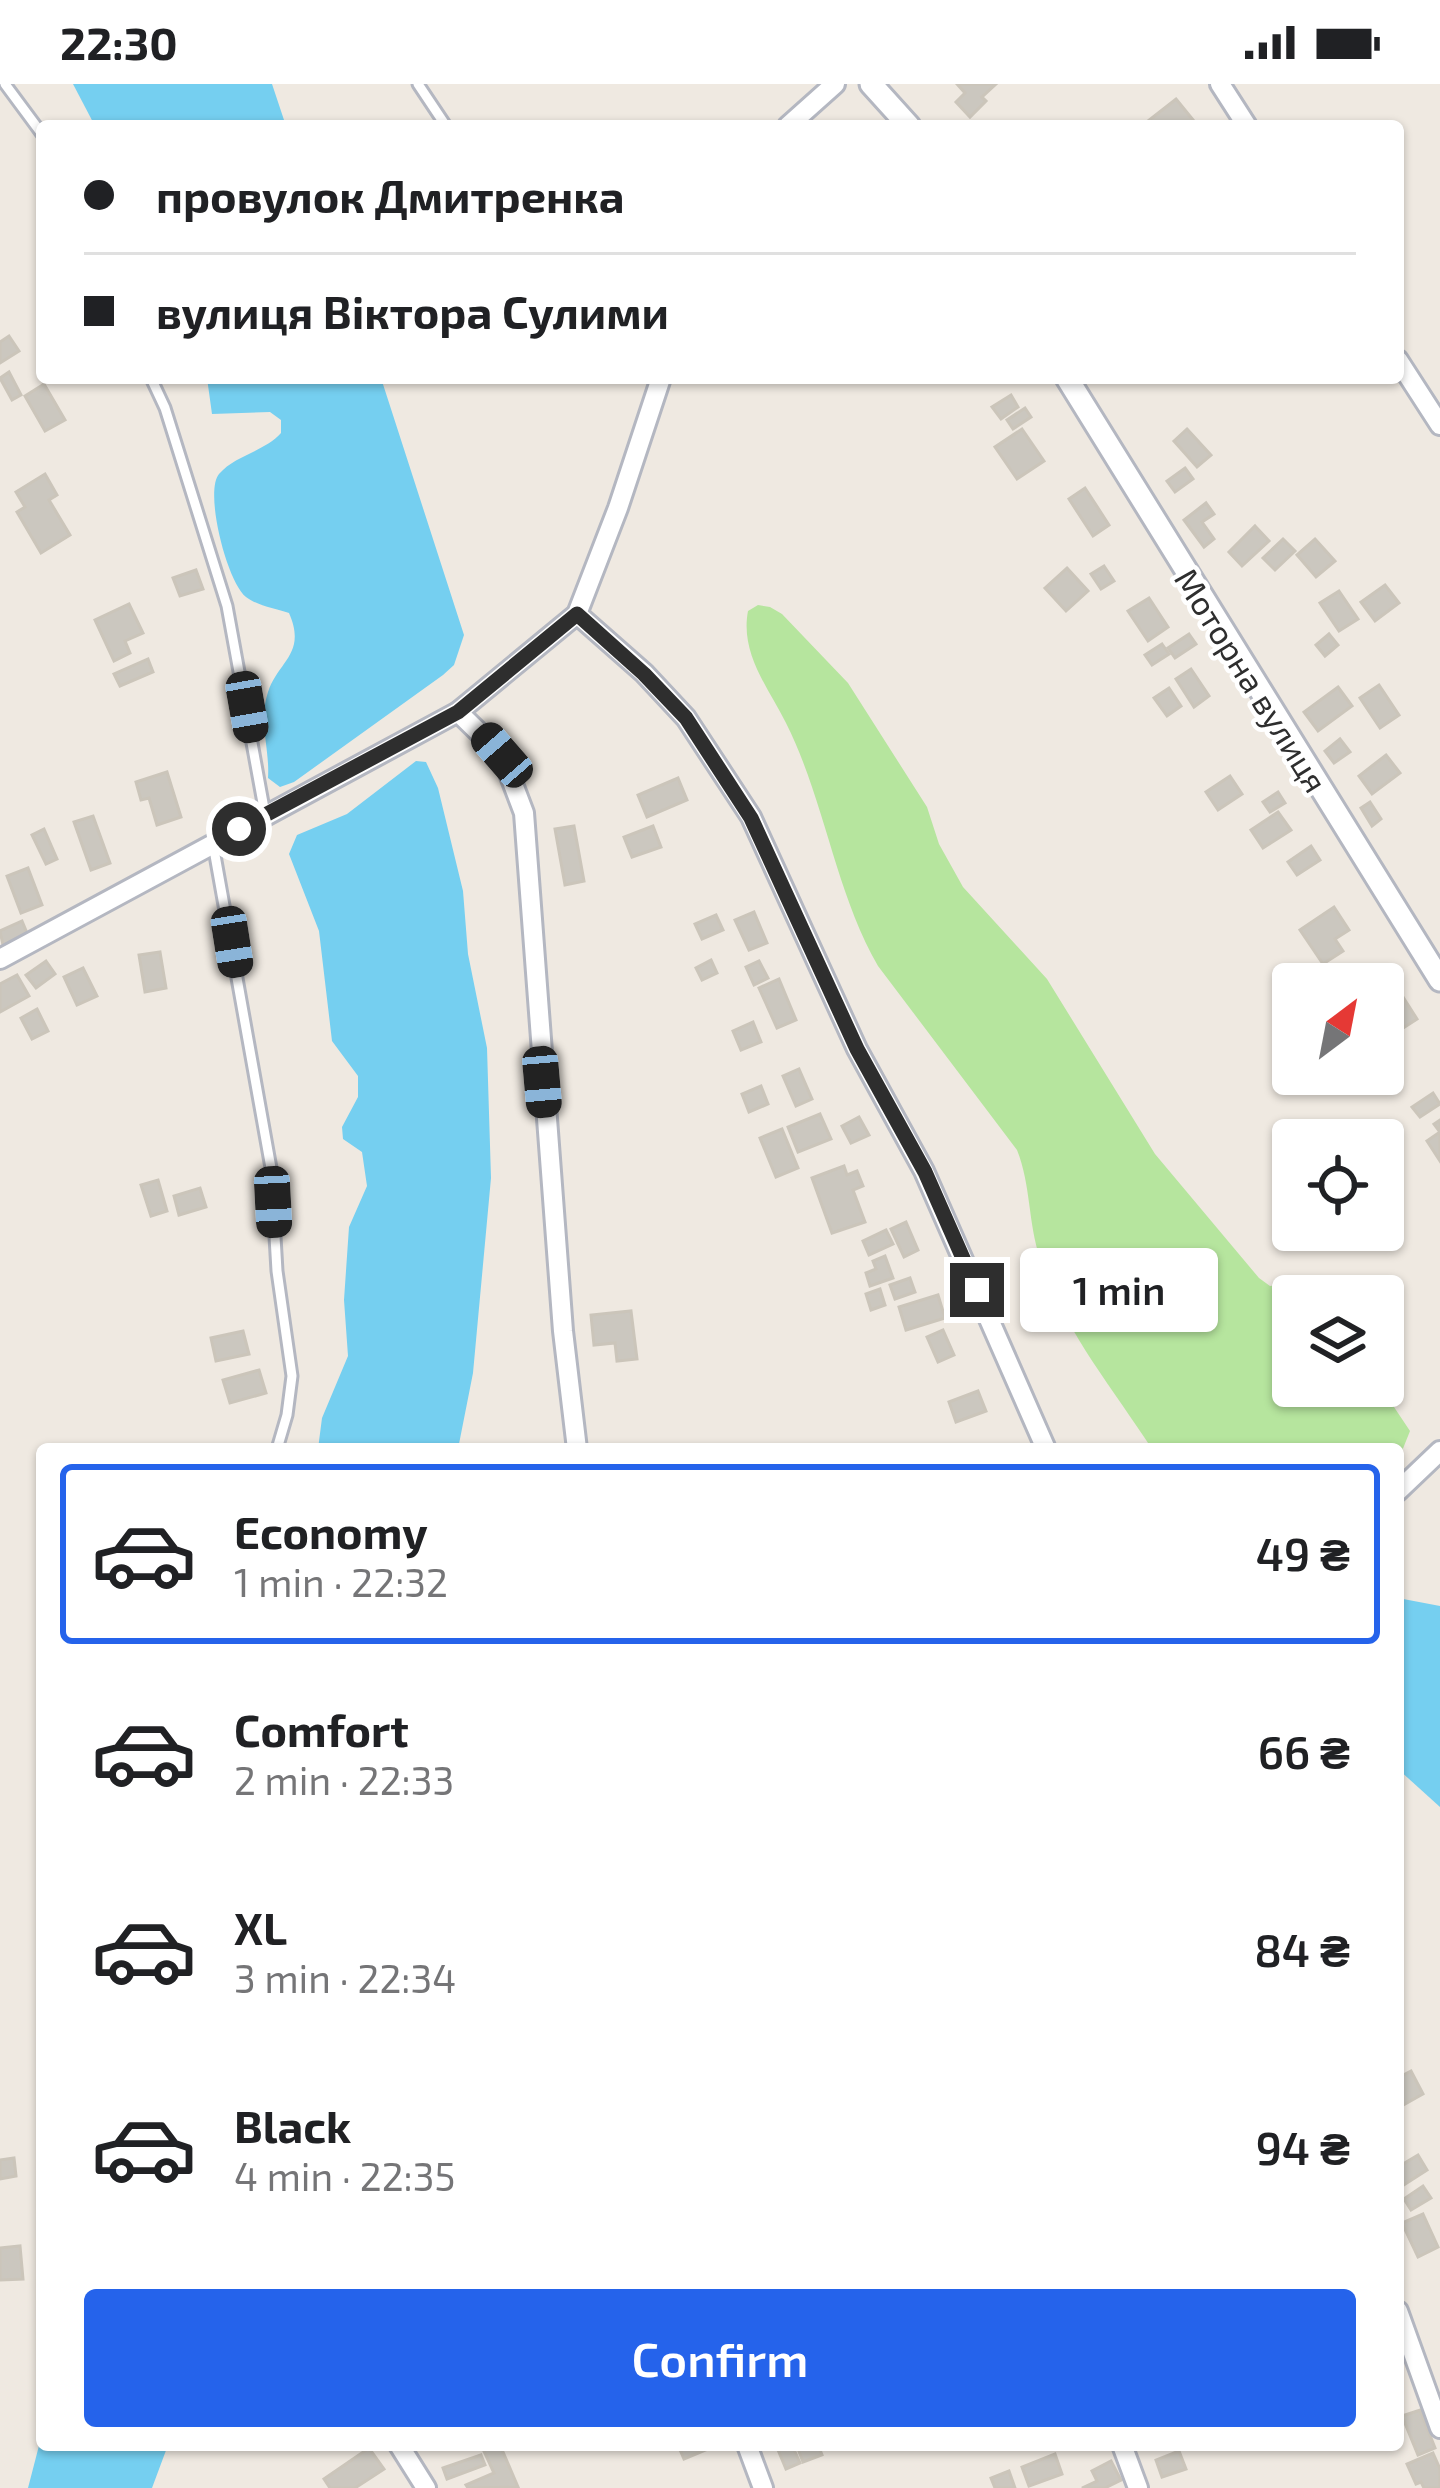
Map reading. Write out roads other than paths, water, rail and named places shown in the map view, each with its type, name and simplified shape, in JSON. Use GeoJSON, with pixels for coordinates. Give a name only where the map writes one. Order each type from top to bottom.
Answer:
{"type":"FeatureCollection","features":[{"type":"Feature","properties":{"kind":"street"},"geometry":{"type":"LineString","coordinates":[[795,120],[835,84]]}},
{"type":"Feature","properties":{"kind":"street"},"geometry":{"type":"LineString","coordinates":[[871,84],[904,120]]}},
{"type":"Feature","properties":{"kind":"street"},"geometry":{"type":"LineString","coordinates":[[1220,84],[1243,120]]}},
{"type":"Feature","properties":{"kind":"street"},"geometry":{"type":"LineString","coordinates":[[1404,369],[1440,425]]}},
{"type":"Feature","properties":{"kind":"street"},"geometry":{"type":"LineString","coordinates":[[0,959],[458,712],[577,614],[659,384]]}},
{"type":"Feature","properties":{"kind":"street","name":"Моторна вулиця"},"geometry":{"type":"LineString","coordinates":[[1071,384],[1440,980]]}},
{"type":"Feature","properties":{"kind":"street"},"geometry":{"type":"LineString","coordinates":[[577,614],[686,718],[751,818],[857,1049],[925,1172],[1043,1443]]}},
{"type":"Feature","properties":{"kind":"street"},"geometry":{"type":"LineString","coordinates":[[458,712],[502,755],[524,813],[563,1331],[576,1443]]}},
{"type":"Feature","properties":{"kind":"street"},"geometry":{"type":"LineString","coordinates":[[1404,1485],[1440,1451]]}},
{"type":"Feature","properties":{"kind":"street"},"geometry":{"type":"LineString","coordinates":[[1404,2328],[1440,2428]]}},
{"type":"Feature","properties":{"kind":"street"},"geometry":{"type":"LineString","coordinates":[[403,2451],[426,2488]]}},
{"type":"Feature","properties":{"kind":"street"},"geometry":{"type":"LineString","coordinates":[[749,2451],[763,2488]]}},
{"type":"Feature","properties":{"kind":"street"},"geometry":{"type":"LineString","coordinates":[[1124,2451],[1138,2488]]}},
{"type":"Feature","properties":{"kind":"lane"},"geometry":{"type":"LineString","coordinates":[[5,84],[36,126]]}},
{"type":"Feature","properties":{"kind":"lane"},"geometry":{"type":"LineString","coordinates":[[418,84],[442,120]]}},
{"type":"Feature","properties":{"kind":"lane"},"geometry":{"type":"LineString","coordinates":[[154,384],[227,606],[265,814]]}},
{"type":"Feature","properties":{"kind":"lane"},"geometry":{"type":"LineString","coordinates":[[213,844],[271,1168],[277,1271],[292,1376],[279,1443]]}},
{"type":"Feature","properties":{"kind":"water"},"geometry":{"type":"Polygon","coordinates":[[[73,84],[272,84],[284,120],[92,120],[73,84]]]}},
{"type":"Feature","properties":{"kind":"water"},"geometry":{"type":"Polygon","coordinates":[[[208,384],[383,384],[464,635],[454,665],[443,675],[294,782],[280,787],[268,778],[264,714],[268,692],[293,648],[294,627],[289,613],[255,602],[239,588],[220,537],[214,499],[219,474],[281,433],[281,420],[270,412],[212,414],[208,384]]]}},
{"type":"Feature","properties":{"kind":"water"},"geometry":{"type":"Polygon","coordinates":[[[416,761],[426,762],[438,788],[463,891],[468,954],[487,1048],[491,1178],[473,1373],[459,1443],[319,1443],[322,1418],[348,1356],[344,1300],[349,1227],[367,1186],[362,1152],[343,1139],[342,1127],[358,1097],[358,1076],[332,1041],[319,931],[289,854],[297,835],[347,814],[416,761]]]}},
{"type":"Feature","properties":{"kind":"water"},"geometry":{"type":"Polygon","coordinates":[[[1404,1599],[1440,1606],[1440,1807],[1404,1774],[1404,1599]]]}},
{"type":"Feature","properties":{"kind":"water"},"geometry":{"type":"Polygon","coordinates":[[[38,2451],[166,2451],[152,2488],[28,2488],[38,2451]]]}}]}
